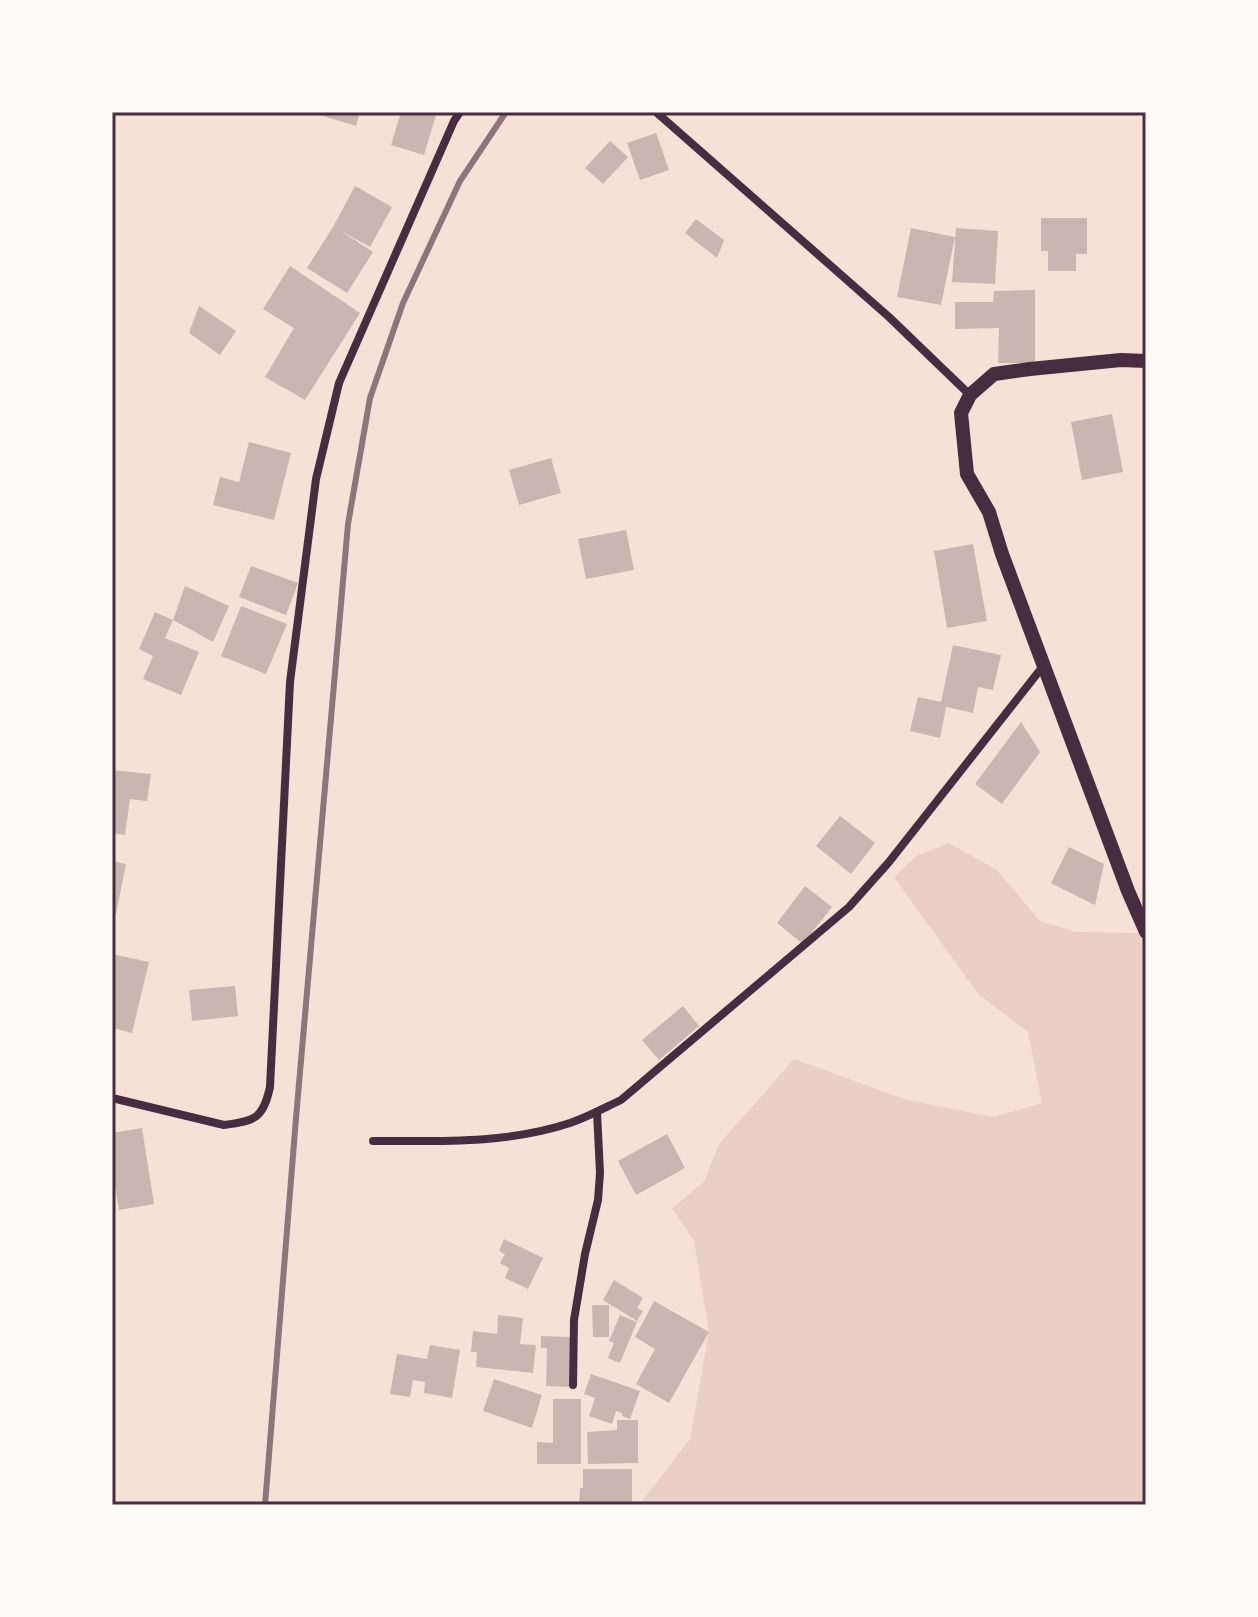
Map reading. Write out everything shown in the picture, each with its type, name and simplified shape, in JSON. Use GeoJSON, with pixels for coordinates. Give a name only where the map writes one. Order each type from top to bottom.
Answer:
{"type":"FeatureCollection","features":[{"type":"Feature","properties":{"kind":"street"},"geometry":{"type":"LineString","coordinates":[[112,1098],[224,1125],[256,1117],[265,1106],[270,1087],[290,682],[316,479],[339,383],[460,112]]}},
{"type":"Feature","properties":{"kind":"street"},"geometry":{"type":"LineString","coordinates":[[656,112],[889,317],[970,395]]}},
{"type":"Feature","properties":{"kind":"street"},"geometry":{"type":"LineString","coordinates":[[1146,361],[1121,360],[994,374],[970,395],[961,413],[967,474],[989,512],[1002,554],[1146,932]]}},
{"type":"Feature","properties":{"kind":"street"},"geometry":{"type":"LineString","coordinates":[[373,1141],[477,1140],[519,1135],[568,1124],[621,1100],[849,907],[889,862],[1044,664]]}},
{"type":"Feature","properties":{"kind":"street"},"geometry":{"type":"LineString","coordinates":[[573,1385],[574,1320],[598,1200],[597,1112]]}},
{"type":"Feature","properties":{"kind":"shaded area"},"geometry":{"type":"Polygon","coordinates":[[[949,843],[997,870],[1040,921],[1076,932],[1146,933],[1146,1505],[639,1505],[690,1439],[709,1332],[694,1241],[672,1208],[704,1182],[719,1144],[794,1059],[907,1100],[994,1117],[1042,1103],[1028,1032],[978,994],[894,877],[916,856],[949,843]]]}},
{"type":"Feature","properties":{"kind":"building"},"geometry":{"type":"Polygon","coordinates":[[[310,112],[360,112],[356,126],[310,112]]]}},
{"type":"Feature","properties":{"kind":"building"},"geometry":{"type":"Polygon","coordinates":[[[401,112],[437,112],[424,155],[391,145],[401,112]]]}},
{"type":"Feature","properties":{"kind":"building"},"geometry":{"type":"Polygon","coordinates":[[[656,133],[669,170],[640,180],[627,143],[656,133]]]}},
{"type":"Feature","properties":{"kind":"building"},"geometry":{"type":"Polygon","coordinates":[[[610,141],[628,157],[603,184],[585,168],[610,141]]]}},
{"type":"Feature","properties":{"kind":"building"},"geometry":{"type":"Polygon","coordinates":[[[355,186],[392,207],[370,247],[341,231],[373,252],[347,293],[307,268],[355,186]]]}},
{"type":"Feature","properties":{"kind":"building"},"geometry":{"type":"Polygon","coordinates":[[[1041,218],[1087,218],[1087,254],[1076,254],[1076,271],[1048,271],[1048,251],[1041,251],[1041,218]]]}},
{"type":"Feature","properties":{"kind":"building"},"geometry":{"type":"Polygon","coordinates":[[[696,219],[724,240],[717,258],[685,233],[696,219]]]}},
{"type":"Feature","properties":{"kind":"building"},"geometry":{"type":"Polygon","coordinates":[[[911,228],[955,237],[941,305],[897,297],[911,228]]]}},
{"type":"Feature","properties":{"kind":"building"},"geometry":{"type":"Polygon","coordinates":[[[956,228],[998,231],[995,284],[952,282],[956,228]]]}},
{"type":"Feature","properties":{"kind":"building"},"geometry":{"type":"Polygon","coordinates":[[[290,266],[360,313],[305,400],[265,377],[294,328],[263,309],[290,266]]]}},
{"type":"Feature","properties":{"kind":"building"},"geometry":{"type":"Polygon","coordinates":[[[1035,290],[1035,363],[998,363],[999,328],[955,329],[955,302],[993,302],[994,291],[1035,290]]]}},
{"type":"Feature","properties":{"kind":"building"},"geometry":{"type":"Polygon","coordinates":[[[199,306],[236,331],[220,355],[189,333],[199,306]]]}},
{"type":"Feature","properties":{"kind":"building"},"geometry":{"type":"Polygon","coordinates":[[[1112,414],[1123,472],[1082,480],[1071,422],[1112,414]]]}},
{"type":"Feature","properties":{"kind":"building"},"geometry":{"type":"Polygon","coordinates":[[[249,442],[291,453],[274,520],[213,505],[220,477],[239,482],[249,442]]]}},
{"type":"Feature","properties":{"kind":"building"},"geometry":{"type":"Polygon","coordinates":[[[551,458],[561,493],[519,505],[509,470],[551,458]]]}},
{"type":"Feature","properties":{"kind":"building"},"geometry":{"type":"Polygon","coordinates":[[[626,530],[634,570],[586,579],[578,539],[626,530]]]}},
{"type":"Feature","properties":{"kind":"building"},"geometry":{"type":"Polygon","coordinates":[[[973,544],[987,621],[947,628],[934,551],[973,544]]]}},
{"type":"Feature","properties":{"kind":"building"},"geometry":{"type":"Polygon","coordinates":[[[251,566],[298,583],[286,615],[239,597],[251,566]]]}},
{"type":"Feature","properties":{"kind":"building"},"geometry":{"type":"Polygon","coordinates":[[[185,586],[229,606],[213,642],[173,620],[185,586]]]}},
{"type":"Feature","properties":{"kind":"building"},"geometry":{"type":"Polygon","coordinates":[[[241,606],[287,624],[266,674],[221,656],[241,606]]]}},
{"type":"Feature","properties":{"kind":"building"},"geometry":{"type":"Polygon","coordinates":[[[155,612],[173,620],[165,638],[199,652],[181,695],[143,679],[153,656],[139,649],[155,612]]]}},
{"type":"Feature","properties":{"kind":"building"},"geometry":{"type":"Polygon","coordinates":[[[953,645],[1001,655],[993,690],[978,687],[973,713],[946,707],[940,738],[910,731],[918,697],[941,702],[953,645]]]}},
{"type":"Feature","properties":{"kind":"building"},"geometry":{"type":"Polygon","coordinates":[[[1021,722],[1040,752],[1002,804],[975,784],[1021,722]]]}},
{"type":"Feature","properties":{"kind":"building"},"geometry":{"type":"Polygon","coordinates":[[[112,770],[151,774],[147,801],[130,799],[125,835],[112,833],[112,770]]]}},
{"type":"Feature","properties":{"kind":"building"},"geometry":{"type":"Polygon","coordinates":[[[840,816],[875,843],[851,874],[816,846],[840,816]]]}},
{"type":"Feature","properties":{"kind":"building"},"geometry":{"type":"Polygon","coordinates":[[[1069,847],[1104,864],[1095,905],[1051,883],[1069,847]]]}},
{"type":"Feature","properties":{"kind":"building"},"geometry":{"type":"Polygon","coordinates":[[[112,861],[126,864],[116,914],[112,913],[112,861]]]}},
{"type":"Feature","properties":{"kind":"building"},"geometry":{"type":"Polygon","coordinates":[[[805,886],[832,907],[803,944],[777,923],[805,886]]]}},
{"type":"Feature","properties":{"kind":"building"},"geometry":{"type":"Polygon","coordinates":[[[112,954],[149,962],[132,1033],[112,1028],[112,954]]]}},
{"type":"Feature","properties":{"kind":"building"},"geometry":{"type":"Polygon","coordinates":[[[235,986],[238,1016],[192,1021],[189,990],[235,986]]]}},
{"type":"Feature","properties":{"kind":"building"},"geometry":{"type":"Polygon","coordinates":[[[683,1006],[699,1026],[659,1060],[642,1040],[683,1006]]]}},
{"type":"Feature","properties":{"kind":"building"},"geometry":{"type":"Polygon","coordinates":[[[142,1128],[154,1204],[119,1210],[112,1167],[112,1133],[142,1128]]]}},
{"type":"Feature","properties":{"kind":"building"},"geometry":{"type":"Polygon","coordinates":[[[667,1134],[685,1168],[636,1195],[618,1161],[667,1134]]]}},
{"type":"Feature","properties":{"kind":"building"},"geometry":{"type":"Polygon","coordinates":[[[504,1239],[543,1258],[528,1289],[505,1278],[509,1268],[500,1263],[505,1254],[499,1251],[504,1239]]]}},
{"type":"Feature","properties":{"kind":"building"},"geometry":{"type":"Polygon","coordinates":[[[614,1280],[643,1298],[637,1308],[643,1311],[637,1321],[603,1300],[614,1280]]]}},
{"type":"Feature","properties":{"kind":"building"},"geometry":{"type":"Polygon","coordinates":[[[654,1301],[709,1332],[669,1403],[636,1384],[655,1349],[635,1337],[654,1301]]]}},
{"type":"Feature","properties":{"kind":"building"},"geometry":{"type":"Polygon","coordinates":[[[592,1305],[609,1305],[609,1337],[593,1337],[592,1305]]]}},
{"type":"Feature","properties":{"kind":"building"},"geometry":{"type":"Polygon","coordinates":[[[498,1315],[523,1318],[520,1344],[536,1345],[533,1373],[476,1367],[477,1352],[471,1352],[473,1331],[497,1334],[498,1315]]]}},
{"type":"Feature","properties":{"kind":"building"},"geometry":{"type":"Polygon","coordinates":[[[620,1315],[637,1322],[620,1363],[608,1358],[614,1343],[609,1341],[620,1315]]]}},
{"type":"Feature","properties":{"kind":"building"},"geometry":{"type":"Polygon","coordinates":[[[541,1336],[570,1337],[569,1387],[546,1386],[547,1348],[541,1348],[541,1336]]]}},
{"type":"Feature","properties":{"kind":"building"},"geometry":{"type":"Polygon","coordinates":[[[430,1345],[460,1350],[452,1398],[424,1393],[425,1382],[413,1380],[410,1397],[390,1394],[397,1354],[427,1359],[430,1345]]]}},
{"type":"Feature","properties":{"kind":"building"},"geometry":{"type":"Polygon","coordinates":[[[591,1374],[640,1391],[630,1419],[616,1411],[612,1424],[589,1416],[595,1398],[584,1394],[591,1374]]]}},
{"type":"Feature","properties":{"kind":"building"},"geometry":{"type":"Polygon","coordinates":[[[494,1379],[542,1395],[532,1428],[483,1411],[494,1379]]]}},
{"type":"Feature","properties":{"kind":"building"},"geometry":{"type":"Polygon","coordinates":[[[553,1399],[581,1399],[581,1464],[537,1464],[537,1442],[553,1443],[553,1399]]]}},
{"type":"Feature","properties":{"kind":"building"},"geometry":{"type":"Polygon","coordinates":[[[617,1420],[638,1420],[638,1463],[588,1464],[587,1432],[617,1430],[617,1420]]]}},
{"type":"Feature","properties":{"kind":"building"},"geometry":{"type":"Polygon","coordinates":[[[583,1469],[632,1469],[632,1505],[579,1505],[583,1469]]]}},
{"type":"Feature","properties":{"kind":"railway"},"geometry":{"type":"LineString","coordinates":[[265,1505],[348,524],[370,398],[403,303],[460,181],[506,112]]}}]}
